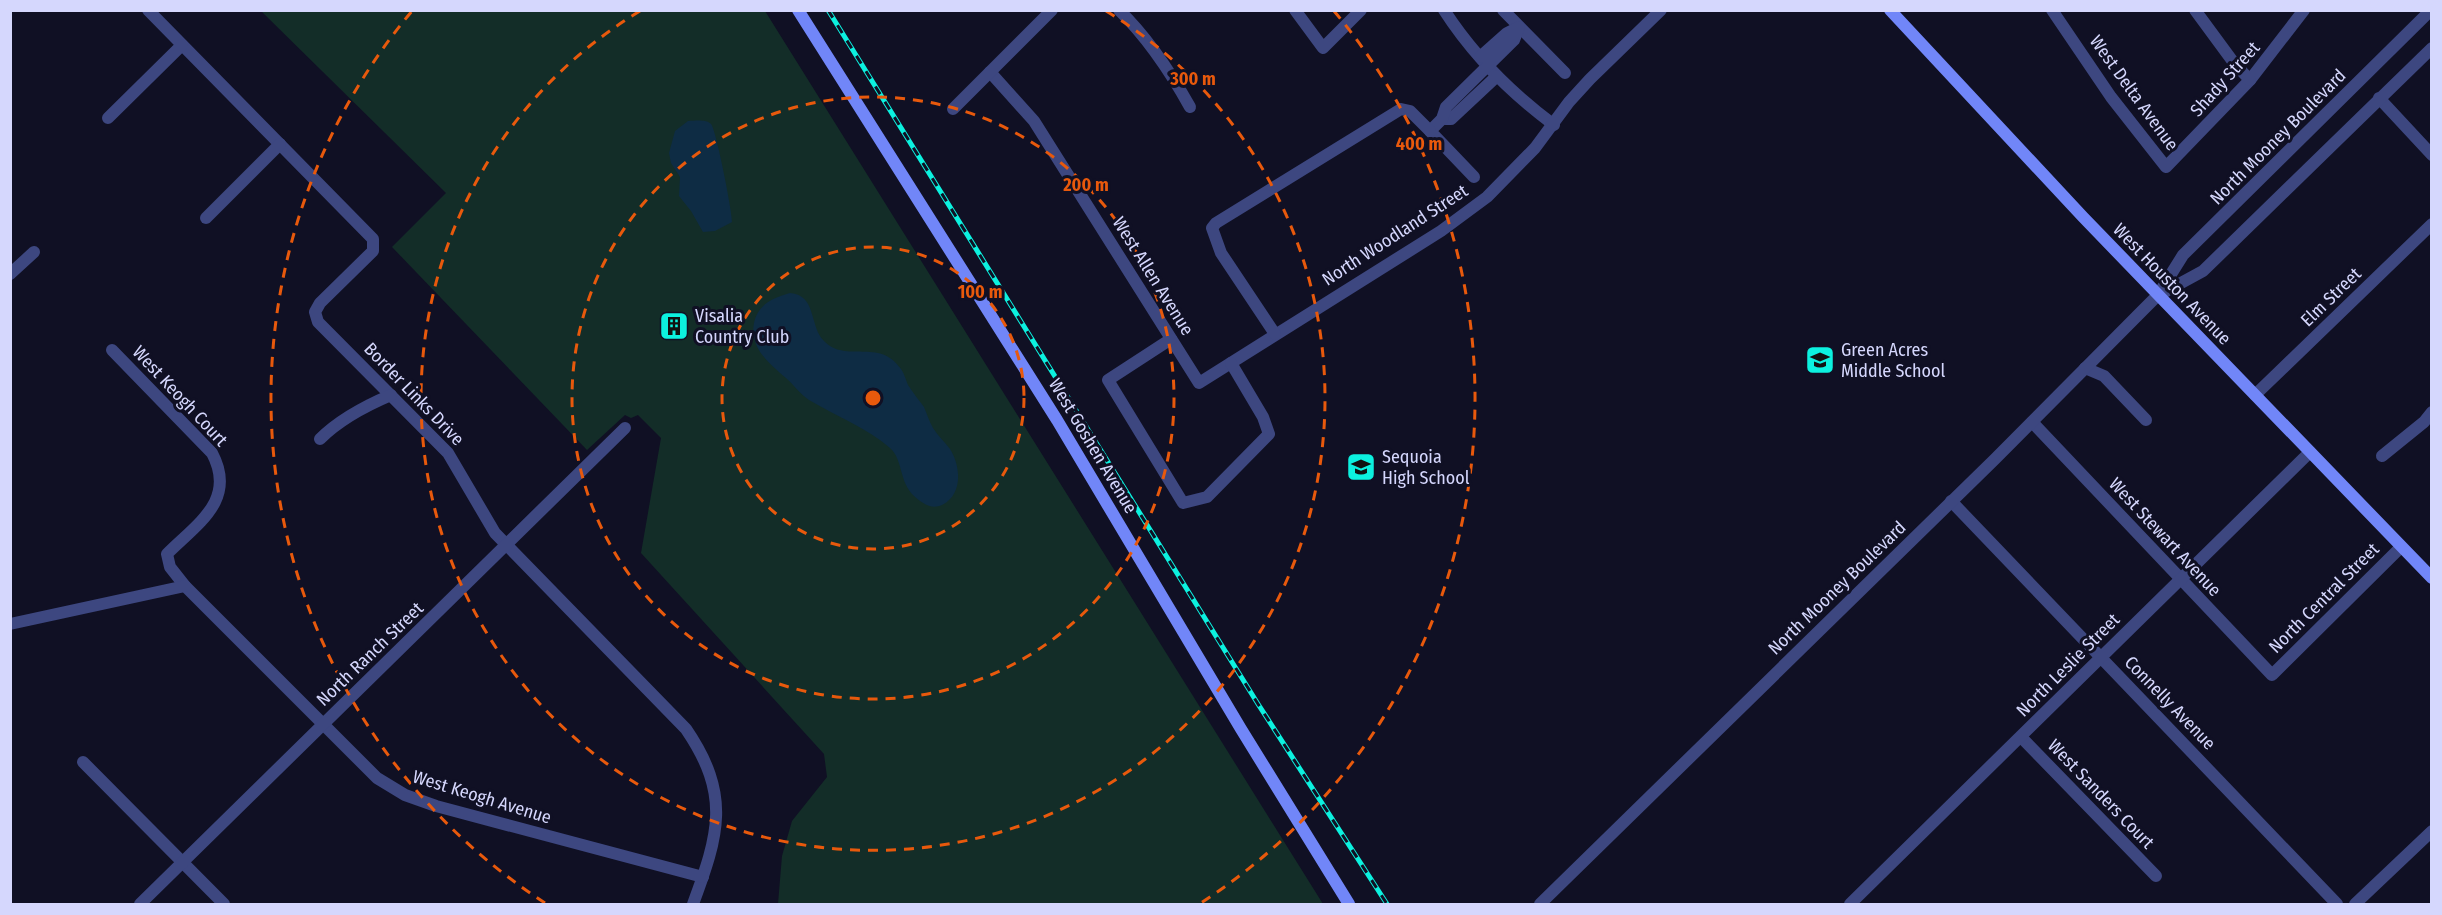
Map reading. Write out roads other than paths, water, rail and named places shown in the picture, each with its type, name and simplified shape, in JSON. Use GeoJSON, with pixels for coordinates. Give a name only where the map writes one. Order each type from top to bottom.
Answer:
{"type":"FeatureCollection","features":[{"type":"Feature","properties":{"kind":"main road","name":"West Goshen Avenue"},"geometry":{"type":"LineString","coordinates":[[798,10],[1057,420],[1241,729],[1349,904]]}},
{"type":"Feature","properties":{"kind":"main road","name":"West Houston Avenue"},"geometry":{"type":"LineString","coordinates":[[1890,10],[2158,295],[2432,578]]}},
{"type":"Feature","properties":{"kind":"street","name":"Border Links Drive"},"geometry":{"type":"LineString","coordinates":[[148,10],[373,239],[373,251],[320,303],[315,312],[318,322],[448,453],[495,533],[686,729],[701,751],[712,776],[717,803],[717,828],[704,877],[693,904]]}},
{"type":"Feature","properties":{"kind":"street"},"geometry":{"type":"LineString","coordinates":[[953,109],[1052,10]]}},
{"type":"Feature","properties":{"kind":"street"},"geometry":{"type":"LineString","coordinates":[[1119,10],[1150,46],[1177,83],[1190,107]]}},
{"type":"Feature","properties":{"kind":"street"},"geometry":{"type":"LineString","coordinates":[[1295,10],[1323,48],[1361,10]]}},
{"type":"Feature","properties":{"kind":"street"},"geometry":{"type":"LineString","coordinates":[[1444,10],[1497,76],[1554,125]]}},
{"type":"Feature","properties":{"kind":"street"},"geometry":{"type":"LineString","coordinates":[[1503,10],[1565,73]]}},
{"type":"Feature","properties":{"kind":"street","name":"North Woodland Street"},"geometry":{"type":"LineString","coordinates":[[1199,383],[1464,215],[1513,173],[1590,79],[1661,10]]}},
{"type":"Feature","properties":{"kind":"street","name":"West Delta Avenue"},"geometry":{"type":"LineString","coordinates":[[2052,10],[2111,97],[2166,167]]}},
{"type":"Feature","properties":{"kind":"street"},"geometry":{"type":"LineString","coordinates":[[2195,10],[2250,80]]}},
{"type":"Feature","properties":{"kind":"street","name":"Shady Street"},"geometry":{"type":"LineString","coordinates":[[2166,167],[2250,80],[2304,10]]}},
{"type":"Feature","properties":{"kind":"street","name":"North Mooney Boulevard"},"geometry":{"type":"LineString","coordinates":[[1539,904],[2032,422],[2158,295],[2183,255],[2431,10]]}},
{"type":"Feature","properties":{"kind":"street"},"geometry":{"type":"LineString","coordinates":[[1430,131],[1442,119],[1446,107],[1484,61],[1504,42],[1514,40],[1519,27]]}},
{"type":"Feature","properties":{"kind":"street"},"geometry":{"type":"LineString","coordinates":[[108,118],[182,45]]}},
{"type":"Feature","properties":{"kind":"street","name":"North Mooney Boulevard"},"geometry":{"type":"LineString","coordinates":[[2158,295],[2203,271],[2432,48]]}},
{"type":"Feature","properties":{"kind":"street","name":"West Allen Avenue"},"geometry":{"type":"LineString","coordinates":[[990,72],[1034,121],[1199,383]]}},
{"type":"Feature","properties":{"kind":"street"},"geometry":{"type":"LineString","coordinates":[[1442,119],[1450,119],[1497,76]]}},
{"type":"Feature","properties":{"kind":"street"},"geometry":{"type":"LineString","coordinates":[[2379,98],[2432,155]]}},
{"type":"Feature","properties":{"kind":"street"},"geometry":{"type":"LineString","coordinates":[[1275,334],[1221,253],[1212,228],[1216,223],[1401,109],[1410,111],[1474,177]]}},
{"type":"Feature","properties":{"kind":"street"},"geometry":{"type":"LineString","coordinates":[[206,218],[280,144]]}},
{"type":"Feature","properties":{"kind":"street","name":"Elm Street"},"geometry":{"type":"LineString","coordinates":[[2256,395],[2432,224]]}},
{"type":"Feature","properties":{"kind":"street"},"geometry":{"type":"LineString","coordinates":[[10,274],[34,252]]}},
{"type":"Feature","properties":{"kind":"street"},"geometry":{"type":"LineString","coordinates":[[1171,339],[1108,380],[1183,503],[1208,497],[1269,434],[1263,417],[1231,363]]}},
{"type":"Feature","properties":{"kind":"street","name":"West Keogh Court"},"geometry":{"type":"LineString","coordinates":[[112,350],[212,453],[219,467],[221,485],[218,501],[167,554],[170,567],[185,586]]}},
{"type":"Feature","properties":{"kind":"street"},"geometry":{"type":"LineString","coordinates":[[2085,368],[2104,376],[2146,420]]}},
{"type":"Feature","properties":{"kind":"street"},"geometry":{"type":"LineString","coordinates":[[320,439],[333,426],[355,412],[391,395]]}},
{"type":"Feature","properties":{"kind":"street"},"geometry":{"type":"LineString","coordinates":[[2382,456],[2424,422],[2432,412]]}},
{"type":"Feature","properties":{"kind":"street","name":"West Stewart Avenue"},"geometry":{"type":"LineString","coordinates":[[2032,422],[2272,675]]}},
{"type":"Feature","properties":{"kind":"street","name":"North Ranch Street"},"geometry":{"type":"LineString","coordinates":[[140,904],[625,428]]}},
{"type":"Feature","properties":{"kind":"street","name":"North Leslie Street"},"geometry":{"type":"LineString","coordinates":[[1850,904],[2310,452]]}},
{"type":"Feature","properties":{"kind":"street","name":"Connelly Avenue"},"geometry":{"type":"LineString","coordinates":[[1952,501],[2337,904]]}},
{"type":"Feature","properties":{"kind":"street","name":"North Central Street"},"geometry":{"type":"LineString","coordinates":[[2272,675],[2401,547]]}},
{"type":"Feature","properties":{"kind":"street"},"geometry":{"type":"LineString","coordinates":[[10,624],[185,586]]}},
{"type":"Feature","properties":{"kind":"street","name":"West Keogh Avenue"},"geometry":{"type":"LineString","coordinates":[[185,586],[377,778],[405,795],[436,806],[704,877]]}},
{"type":"Feature","properties":{"kind":"street","name":"West Sanders Court"},"geometry":{"type":"LineString","coordinates":[[2021,737],[2156,876]]}},
{"type":"Feature","properties":{"kind":"street"},"geometry":{"type":"LineString","coordinates":[[83,762],[224,904]]}},
{"type":"Feature","properties":{"kind":"street"},"geometry":{"type":"LineString","coordinates":[[2355,904],[2432,831]]}},
{"type":"Feature","properties":{"kind":"water"},"geometry":{"type":"Polygon","coordinates":[[[688,121],[709,122],[717,140],[732,222],[715,231],[703,232],[679,196],[680,177],[671,163],[669,153],[675,131],[688,121]]]}},
{"type":"Feature","properties":{"kind":"water"},"geometry":{"type":"Polygon","coordinates":[[[790,293],[805,299],[812,312],[819,335],[824,341],[842,351],[883,354],[901,369],[908,385],[924,407],[933,428],[954,456],[958,480],[954,494],[949,500],[934,507],[917,499],[909,490],[897,458],[890,448],[861,428],[809,400],[762,355],[753,332],[756,316],[767,303],[790,293]]]}},
{"type":"Feature","properties":{"kind":"railway"},"geometry":{"type":"LineString","coordinates":[[828,10],[1258,704],[1387,904]]}},
{"type":"Feature","properties":{"kind":"place","name":"Visalia Country Club"},"geometry":{"type":"Point","coordinates":[674,326]}},
{"type":"Feature","properties":{"kind":"place","name":"Green Acres Middle School"},"geometry":{"type":"Point","coordinates":[1820,360]}},
{"type":"Feature","properties":{"kind":"place","name":"Sequoia High School"},"geometry":{"type":"Point","coordinates":[1361,467]}}]}
